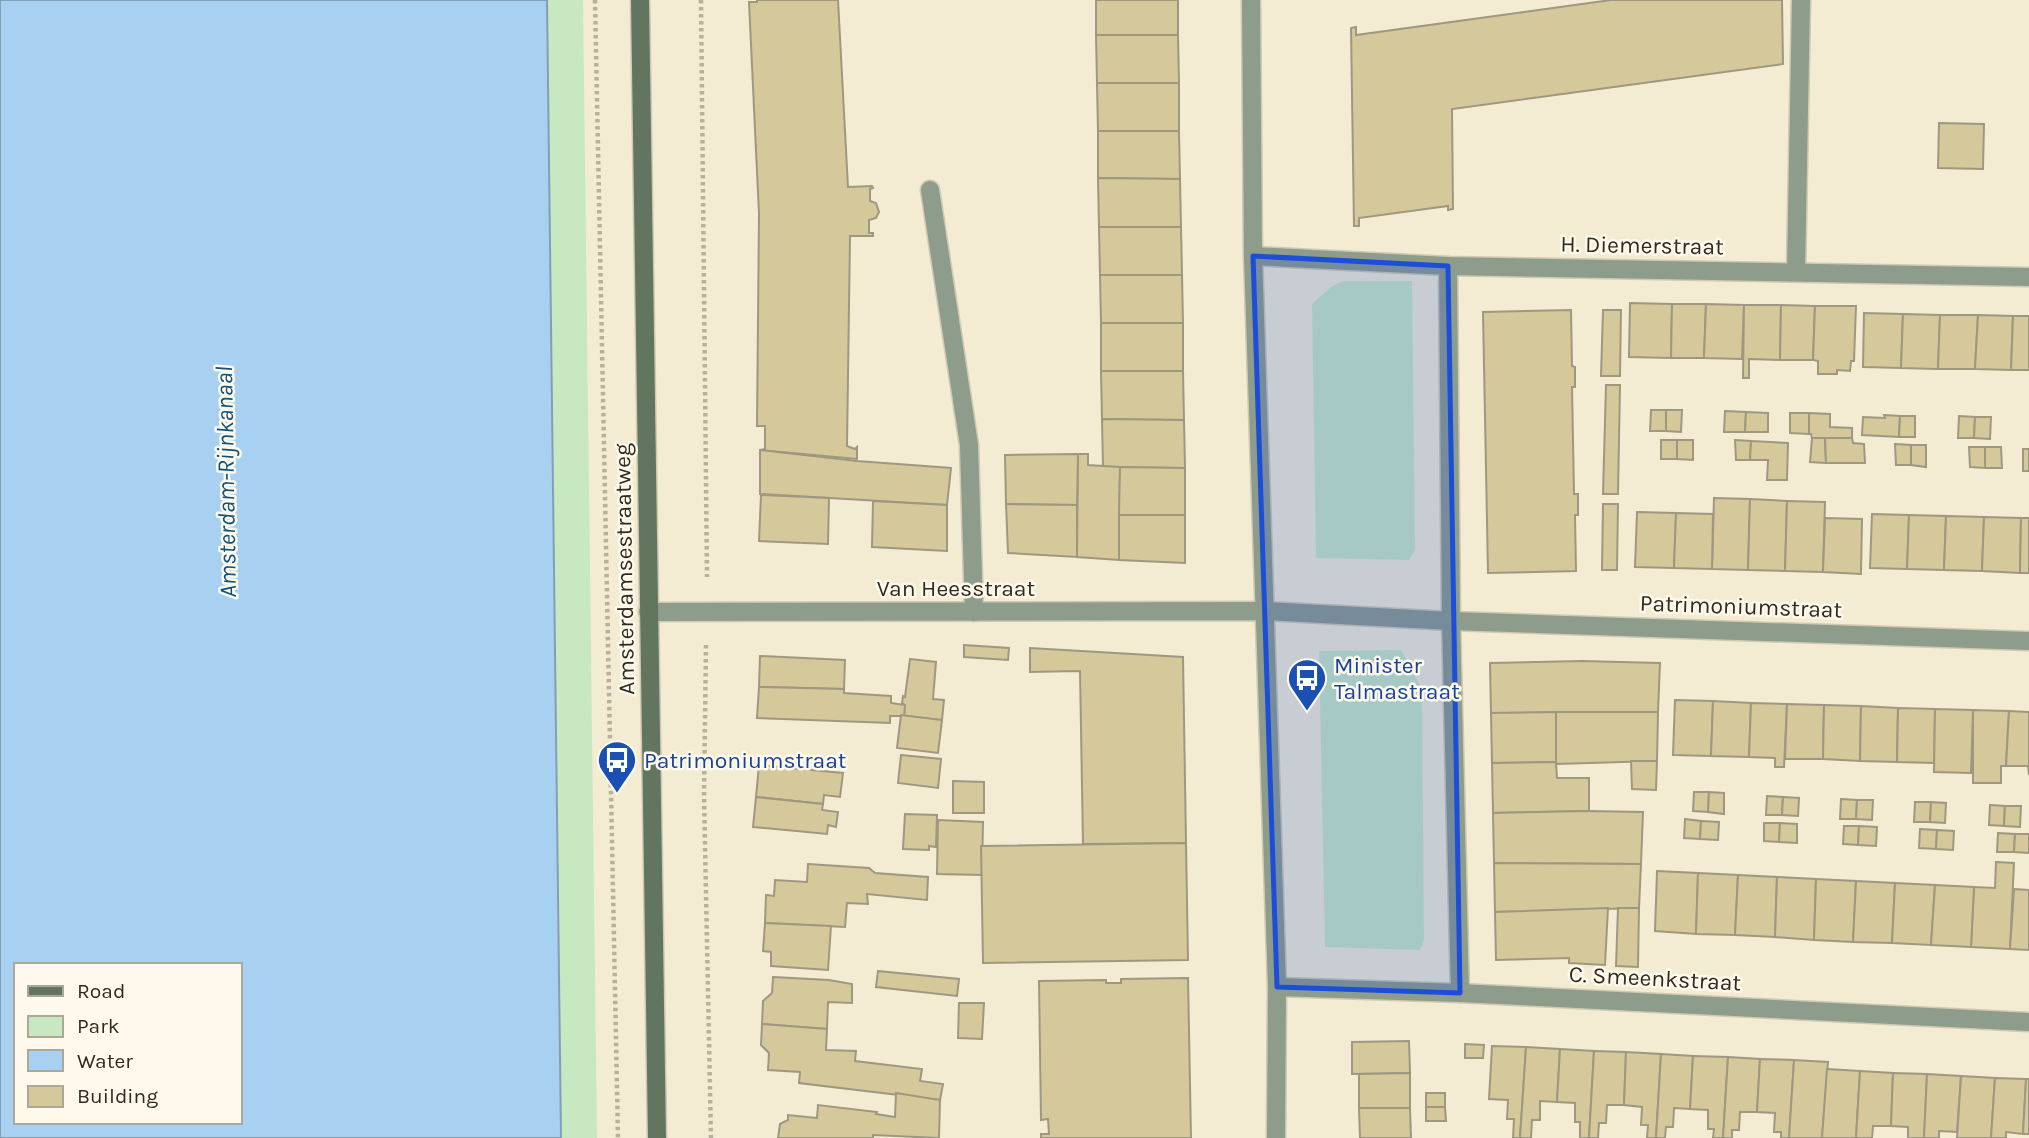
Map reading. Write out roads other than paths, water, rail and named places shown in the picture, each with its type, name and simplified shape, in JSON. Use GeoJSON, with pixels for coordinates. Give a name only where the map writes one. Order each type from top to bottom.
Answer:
{"type":"FeatureCollection","features":[{"type":"Feature","properties":{"kind":"main road","name":"Amsterdamsestraatweg"},"geometry":{"type":"LineString","coordinates":[[640,0],[657,1138]]}},
{"type":"Feature","properties":{"kind":"street"},"geometry":{"type":"LineString","coordinates":[[1251,0],[1254,256],[1278,987],[1276,1138]]}},
{"type":"Feature","properties":{"kind":"street"},"geometry":{"type":"LineString","coordinates":[[1796,272],[1801,0]]}},
{"type":"Feature","properties":{"kind":"street"},"geometry":{"type":"LineString","coordinates":[[930,190],[969,445],[974,612]]}},
{"type":"Feature","properties":{"kind":"street","name":"H. Diemerstraat"},"geometry":{"type":"LineString","coordinates":[[1254,256],[1448,266],[2029,278]]}},
{"type":"Feature","properties":{"kind":"street"},"geometry":{"type":"LineString","coordinates":[[1448,266],[1451,621],[1460,993]]}},
{"type":"Feature","properties":{"kind":"street","name":"Van Heesstraat"},"geometry":{"type":"LineString","coordinates":[[648,612],[1264,611]]}},
{"type":"Feature","properties":{"kind":"street"},"geometry":{"type":"LineString","coordinates":[[1264,611],[1451,621]]}},
{"type":"Feature","properties":{"kind":"street","name":"Patrimoniumstraat"},"geometry":{"type":"LineString","coordinates":[[1451,621],[2029,641]]}},
{"type":"Feature","properties":{"kind":"street","name":"C. Smeenkstraat"},"geometry":{"type":"LineString","coordinates":[[1278,987],[1460,993],[2029,1022]]}},
{"type":"Feature","properties":{"kind":"water","name":"Amsterdam-Rijnkanaal"},"geometry":{"type":"Polygon","coordinates":[[[0,0],[547,0],[561,1138],[0,1138],[0,0]]]}},
{"type":"Feature","properties":{"kind":"place","name":"Minister Talmastraat"},"geometry":{"type":"Point","coordinates":[1307,712]}},
{"type":"Feature","properties":{"kind":"place","name":"Patrimoniumstraat"},"geometry":{"type":"Point","coordinates":[617,794]}}]}
